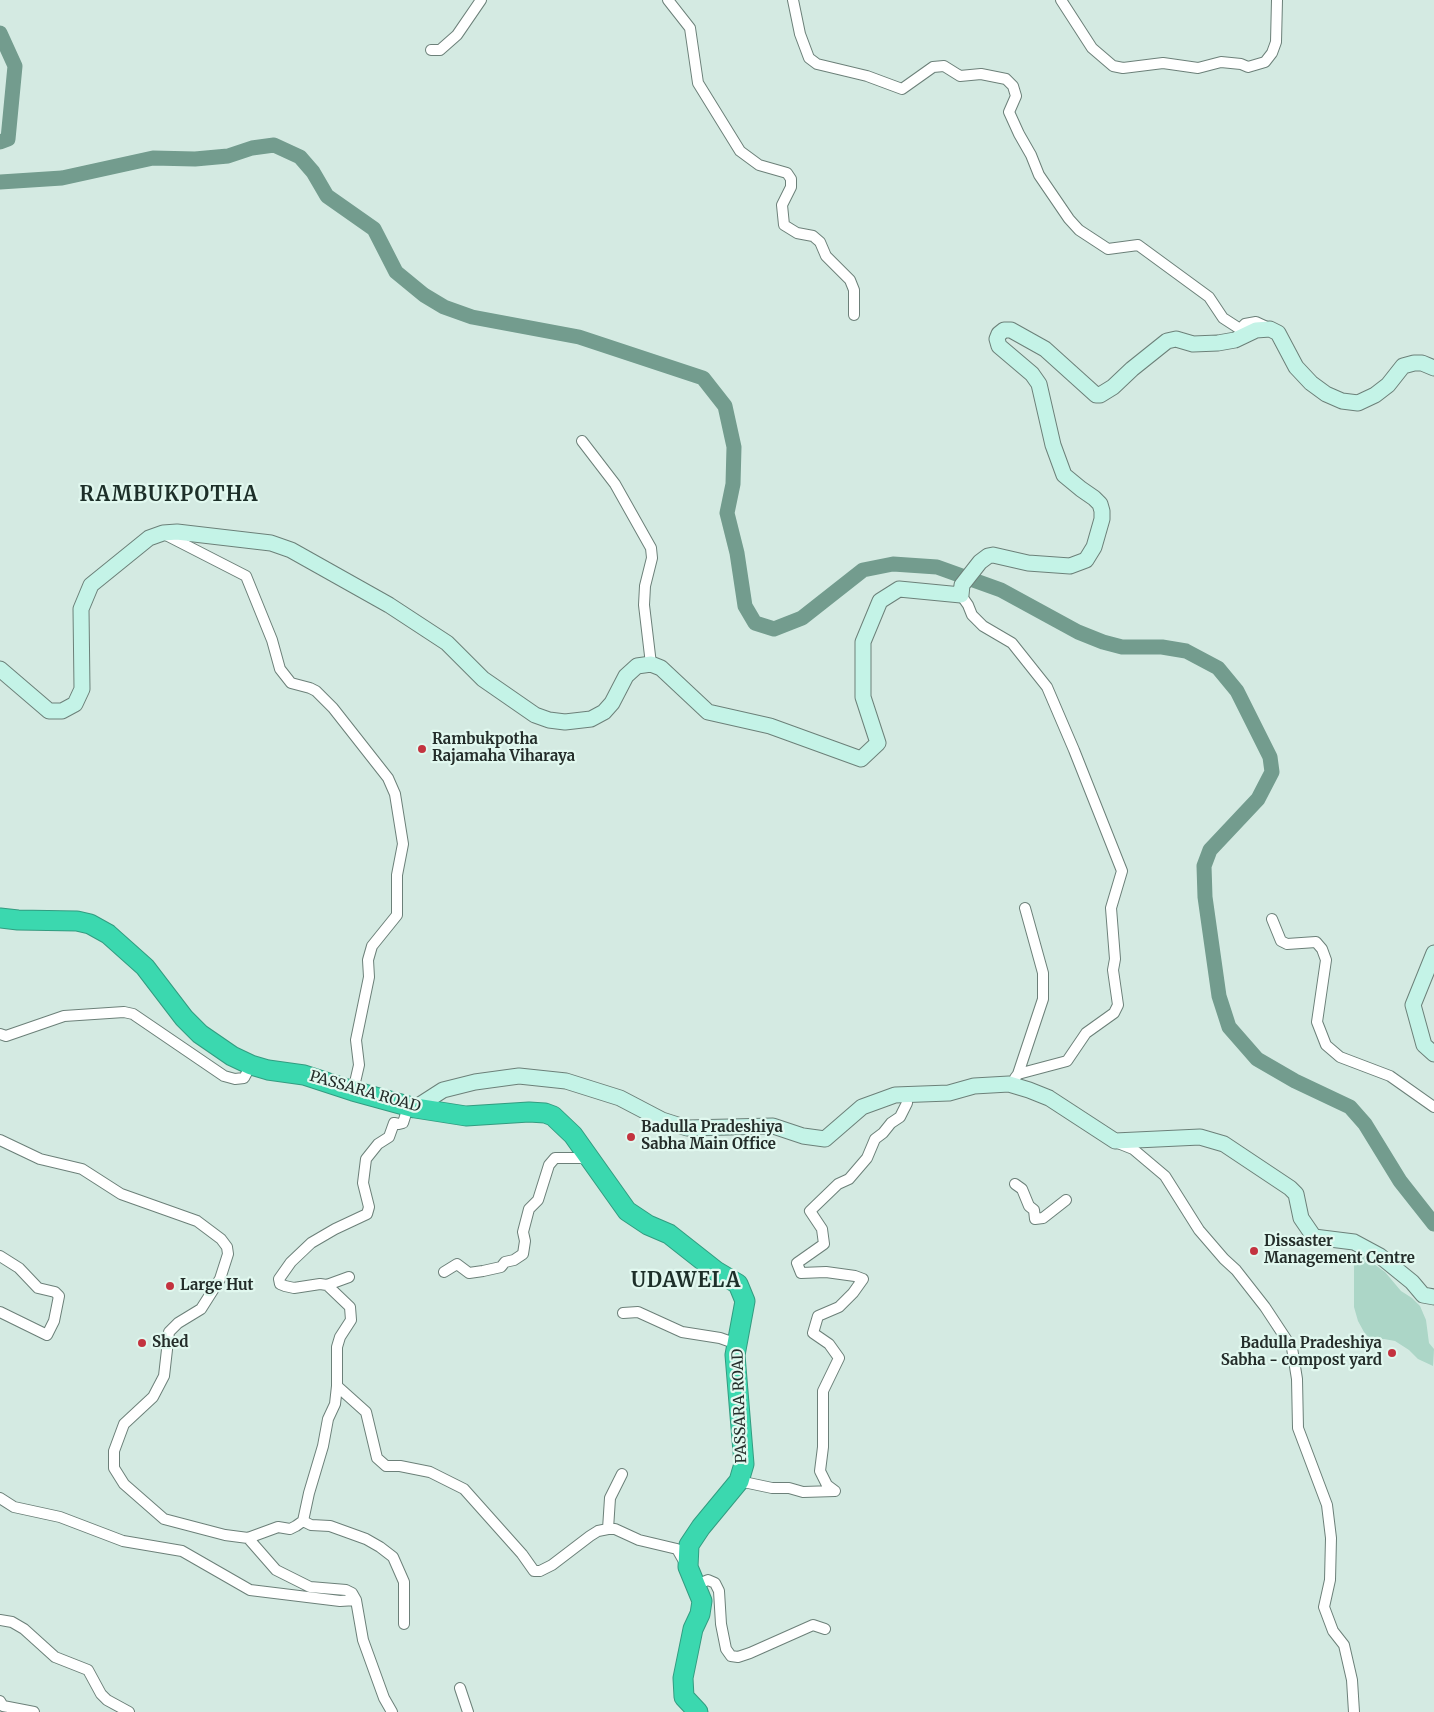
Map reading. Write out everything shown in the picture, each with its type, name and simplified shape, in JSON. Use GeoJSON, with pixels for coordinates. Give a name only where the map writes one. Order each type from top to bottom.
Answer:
{"type":"FeatureCollection","features":[{"type":"Feature","properties":{"kind":"highway","name":"PASSARA ROAD"},"geometry":{"type":"LineString","coordinates":[[0,918],[77,921],[90,924],[108,934],[145,967],[184,1018],[200,1034],[232,1056],[251,1065],[268,1070],[304,1075],[412,1107],[466,1116],[529,1112],[545,1113],[561,1122],[572,1135],[627,1211],[648,1225],[669,1234],[716,1271],[738,1284],[745,1301],[735,1355],[744,1464],[739,1481],[700,1527],[689,1545],[692,1576],[702,1601],[700,1614],[693,1629],[683,1678],[684,1697],[698,1712]]}},
{"type":"Feature","properties":{"kind":"street"},"geometry":{"type":"LineString","coordinates":[[431,50],[440,50],[457,35],[481,0]]}},
{"type":"Feature","properties":{"kind":"street"},"geometry":{"type":"LineString","coordinates":[[668,0],[690,28],[698,83],[740,151],[759,165],[787,173],[791,179],[791,187],[782,205],[784,225],[797,233],[814,236],[820,242],[826,256],[850,280],[854,290],[854,315]]}},
{"type":"Feature","properties":{"kind":"street"},"geometry":{"type":"LineString","coordinates":[[793,0],[800,34],[809,58],[817,64],[867,76],[902,89],[933,67],[944,66],[960,76],[981,74],[1006,79],[1013,86],[1016,96],[1009,112],[1039,175],[1069,219],[1080,230],[1108,249],[1138,245],[1209,297],[1223,318],[1240,329],[1245,324],[1256,322],[1278,332],[1296,367],[1311,383],[1326,394],[1342,401],[1358,402],[1388,385],[1404,366],[1414,363],[1434,368]]}},
{"type":"Feature","properties":{"kind":"street"},"geometry":{"type":"LineString","coordinates":[[1061,0],[1092,48],[1113,66],[1124,68],[1164,63],[1198,68],[1222,62],[1241,64],[1248,67],[1265,62],[1272,53],[1276,42],[1277,0]]}},
{"type":"Feature","properties":{"kind":"street"},"geometry":{"type":"LineString","coordinates":[[962,590],[980,562],[993,555],[1028,563],[1050,565],[1070,566],[1086,560],[1094,547],[1102,518],[1100,504],[1064,475],[1053,445],[1039,384],[1032,374],[1000,346],[997,339],[999,334],[1004,330],[1011,330],[1045,349],[1092,393],[1100,395],[1167,341],[1176,339],[1192,344],[1218,343],[1235,340],[1256,330],[1270,329]]}},
{"type":"Feature","properties":{"kind":"street"},"geometry":{"type":"LineString","coordinates":[[582,441],[615,484],[651,548],[652,558],[645,586],[644,606],[651,664]]}},
{"type":"Feature","properties":{"kind":"street"},"geometry":{"type":"LineString","coordinates":[[0,669],[49,711],[62,711],[75,704],[82,689],[81,609],[91,585],[149,538],[163,533],[177,532],[271,543],[291,550],[389,605],[447,643],[483,679],[535,715],[549,720],[565,722],[591,719],[604,712],[612,703],[626,676],[637,666],[651,664],[661,668],[708,712],[770,726],[862,758],[878,743],[863,697],[863,642],[880,601],[899,589],[962,590]]}},
{"type":"Feature","properties":{"kind":"street"},"geometry":{"type":"LineString","coordinates":[[163,533],[246,576],[272,640],[280,669],[291,683],[316,691],[333,708],[388,778],[395,794],[403,844],[397,874],[396,915],[372,946],[368,960],[369,977],[356,1040],[359,1065],[353,1091]]}},
{"type":"Feature","properties":{"kind":"street"},"geometry":{"type":"LineString","coordinates":[[349,1277],[327,1285],[320,1284],[294,1288],[280,1284],[280,1279],[291,1262],[312,1243],[335,1229],[367,1214],[369,1207],[364,1183],[366,1159],[378,1144],[389,1137],[394,1123],[403,1123],[412,1107],[443,1090],[475,1082],[519,1076],[566,1081],[620,1098],[662,1120],[687,1128],[773,1126],[803,1136],[825,1139],[862,1107],[895,1095],[949,1093],[1013,1079],[1067,1061],[1086,1033],[1114,1013],[1118,1005],[1112,970],[1115,959],[1111,908],[1122,871],[1047,687],[1012,643],[983,626],[972,615],[962,590]]}},
{"type":"Feature","properties":{"kind":"street"},"geometry":{"type":"LineString","coordinates":[[1013,1079],[1043,999],[1043,973],[1025,908]]}},
{"type":"Feature","properties":{"kind":"street"},"geometry":{"type":"LineString","coordinates":[[1272,919],[1281,941],[1286,944],[1316,942],[1322,949],[1326,960],[1317,1022],[1326,1045],[1340,1057],[1390,1076],[1434,1107]]}},
{"type":"Feature","properties":{"kind":"street"},"geometry":{"type":"LineString","coordinates":[[1434,953],[1413,1004],[1424,1045],[1434,1054]]}},
{"type":"Feature","properties":{"kind":"street"},"geometry":{"type":"LineString","coordinates":[[0,1034],[6,1036],[64,1016],[124,1012],[134,1014],[224,1076],[235,1079],[244,1078],[251,1065]]}},
{"type":"Feature","properties":{"kind":"street"},"geometry":{"type":"LineString","coordinates":[[1013,1079],[1029,1090],[1049,1098],[1114,1141],[1133,1149],[1165,1176],[1199,1230],[1266,1306],[1292,1348],[1297,1379],[1298,1428],[1327,1505],[1330,1571],[1324,1606],[1333,1631],[1344,1645],[1352,1680],[1354,1712]]}},
{"type":"Feature","properties":{"kind":"street"},"geometry":{"type":"LineString","coordinates":[[739,1481],[772,1488],[789,1488],[803,1492],[835,1491],[827,1485],[820,1471],[823,1447],[823,1391],[839,1358],[829,1344],[813,1333],[818,1316],[839,1307],[854,1293],[863,1279],[826,1272],[801,1273],[797,1264],[824,1244],[822,1229],[810,1211],[838,1184],[849,1179],[867,1158],[875,1139],[883,1133],[890,1123],[900,1116],[907,1103]]}},
{"type":"Feature","properties":{"kind":"street"},"geometry":{"type":"LineString","coordinates":[[1114,1141],[1200,1137],[1224,1144],[1290,1188],[1296,1194],[1301,1218],[1314,1236],[1354,1242],[1380,1256],[1412,1282],[1423,1295],[1434,1297]]}},
{"type":"Feature","properties":{"kind":"street"},"geometry":{"type":"LineString","coordinates":[[0,1140],[40,1159],[82,1169],[121,1194],[197,1221],[221,1238],[227,1247],[228,1254],[220,1279],[201,1309],[178,1323],[169,1332],[164,1376],[153,1397],[124,1424],[114,1451],[114,1468],[124,1484],[164,1519],[226,1535],[248,1538],[278,1527],[290,1529],[303,1521],[323,1446],[328,1419],[335,1404],[337,1347],[350,1320],[350,1307],[327,1285]]}},
{"type":"Feature","properties":{"kind":"street"},"geometry":{"type":"LineString","coordinates":[[444,1272],[457,1264],[469,1273],[501,1267],[506,1262],[514,1260],[523,1254],[525,1241],[523,1232],[528,1209],[538,1200],[549,1165],[555,1158],[590,1160]]}},
{"type":"Feature","properties":{"kind":"street"},"geometry":{"type":"LineString","coordinates":[[1015,1184],[1022,1189],[1029,1206],[1034,1210],[1035,1219],[1043,1218],[1066,1200]]}},
{"type":"Feature","properties":{"kind":"street"},"geometry":{"type":"LineString","coordinates":[[0,1256],[19,1268],[38,1288],[56,1292],[59,1296],[54,1321],[47,1336],[0,1312]]}},
{"type":"Feature","properties":{"kind":"street"},"geometry":{"type":"LineString","coordinates":[[623,1313],[638,1312],[682,1332],[720,1338],[737,1344]]}},
{"type":"Feature","properties":{"kind":"street"},"geometry":{"type":"LineString","coordinates":[[337,1386],[366,1412],[377,1458],[386,1466],[400,1466],[430,1472],[464,1489],[522,1554],[534,1571],[540,1571],[552,1565],[598,1531],[615,1529],[639,1540],[677,1549],[692,1576],[715,1583],[720,1591],[721,1624],[726,1649],[731,1656],[738,1657],[750,1653],[813,1625],[825,1629]]}},
{"type":"Feature","properties":{"kind":"street"},"geometry":{"type":"LineString","coordinates":[[608,1529],[610,1498],[622,1474]]}},
{"type":"Feature","properties":{"kind":"street"},"geometry":{"type":"LineString","coordinates":[[0,1498],[14,1507],[60,1517],[123,1541],[182,1551],[250,1590],[340,1601],[356,1600]]}},
{"type":"Feature","properties":{"kind":"street"},"geometry":{"type":"LineString","coordinates":[[303,1521],[311,1525],[330,1526],[366,1539],[380,1546],[393,1557],[404,1582],[404,1624]]}},
{"type":"Feature","properties":{"kind":"street"},"geometry":{"type":"LineString","coordinates":[[248,1538],[276,1570],[310,1587],[346,1590],[352,1593],[356,1600],[363,1640],[384,1698],[392,1712]]}},
{"type":"Feature","properties":{"kind":"street"},"geometry":{"type":"LineString","coordinates":[[0,1620],[12,1622],[24,1629],[56,1657],[88,1670],[107,1700],[129,1712]]}},
{"type":"Feature","properties":{"kind":"street"},"geometry":{"type":"LineString","coordinates":[[460,1688],[468,1712]]}},
{"type":"Feature","properties":{"kind":"street"},"geometry":{"type":"LineString","coordinates":[[0,1701],[3,1706],[34,1712]]}},
{"type":"Feature","properties":{"kind":"green space"},"geometry":{"type":"Polygon","coordinates":[[[1354,1253],[1360,1254],[1385,1272],[1401,1291],[1420,1306],[1426,1320],[1429,1343],[1434,1349],[1433,1366],[1418,1359],[1409,1350],[1395,1341],[1384,1339],[1371,1340],[1364,1332],[1354,1307],[1354,1253]]]}},
{"type":"Feature","properties":{"kind":"waterway"},"geometry":{"type":"LineString","coordinates":[[0,33],[15,66],[8,139],[0,142]]}},
{"type":"Feature","properties":{"kind":"waterway"},"geometry":{"type":"LineString","coordinates":[[0,182],[62,178],[153,158],[195,159],[228,156],[252,148],[274,145],[300,157],[313,172],[327,196],[374,229],[396,272],[424,295],[444,307],[472,317],[579,337],[703,378],[725,406],[734,447],[733,484],[727,513],[737,553],[745,606],[755,623],[774,629],[802,618],[863,570],[893,564],[937,567],[1001,590],[1078,632],[1103,642],[1122,647],[1162,647],[1186,651],[1218,668],[1237,691],[1270,757],[1272,772],[1258,799],[1210,850],[1204,866],[1205,897],[1219,996],[1229,1027],[1257,1059],[1295,1081],[1350,1107],[1365,1124],[1400,1181],[1434,1224]]}},
{"type":"Feature","properties":{"kind":"place","name":"Rambukpotha Rajamaha Viharaya"},"geometry":{"type":"Point","coordinates":[422,749]}},
{"type":"Feature","properties":{"kind":"place","name":"Badulla Pradeshiya Sabha Main Office"},"geometry":{"type":"Point","coordinates":[631,1137]}},
{"type":"Feature","properties":{"kind":"place","name":"Dissaster Management Centre"},"geometry":{"type":"Point","coordinates":[1254,1251]}},
{"type":"Feature","properties":{"kind":"place","name":"Large Hut"},"geometry":{"type":"Point","coordinates":[170,1286]}},
{"type":"Feature","properties":{"kind":"place","name":"Shed"},"geometry":{"type":"Point","coordinates":[142,1343]}},
{"type":"Feature","properties":{"kind":"place","name":"Badulla Pradeshiya Sabha - compost yard"},"geometry":{"type":"Point","coordinates":[1392,1353]}},
{"type":"Feature","properties":{"kind":"district","name":"RAMBUKPOTHA"},"geometry":{"type":"Point","coordinates":[169,495]}},
{"type":"Feature","properties":{"kind":"district","name":"UDAWELA"},"geometry":{"type":"Point","coordinates":[686,1281]}}]}
